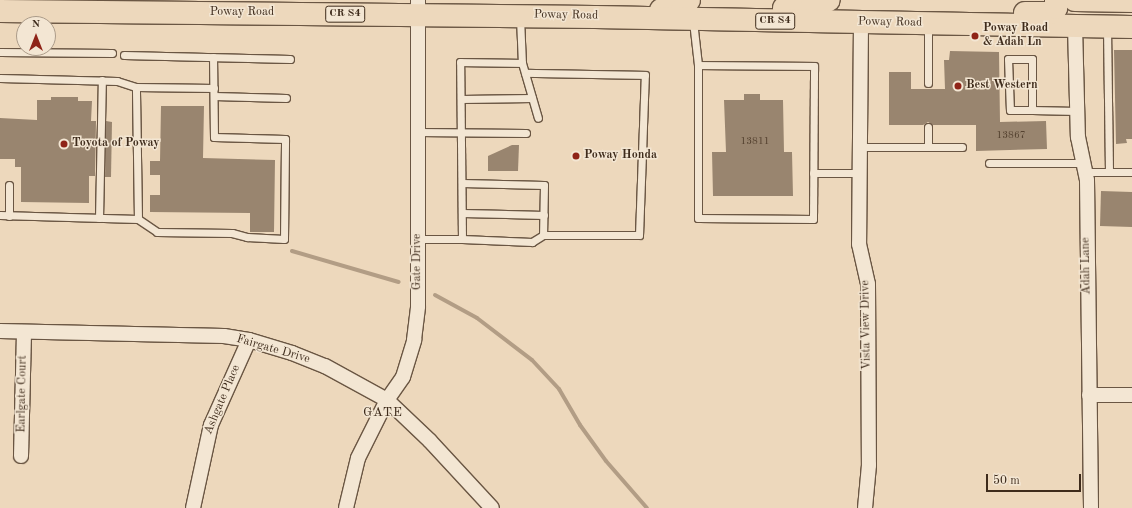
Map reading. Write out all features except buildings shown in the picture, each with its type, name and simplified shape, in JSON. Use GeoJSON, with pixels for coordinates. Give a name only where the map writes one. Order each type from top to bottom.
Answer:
{"type":"FeatureCollection","features":[{"type":"Feature","properties":{"kind":"main road"},"geometry":{"type":"LineString","coordinates":[[4,11],[40,0]]}},
{"type":"Feature","properties":{"kind":"main road"},"geometry":{"type":"LineString","coordinates":[[66,0],[116,4]]}},
{"type":"Feature","properties":{"kind":"main road"},"geometry":{"type":"LineString","coordinates":[[691,9],[800,8],[829,0]]}},
{"type":"Feature","properties":{"kind":"main road"},"geometry":{"type":"LineString","coordinates":[[861,23],[926,13],[1050,13],[1056,8],[1056,0]]}},
{"type":"Feature","properties":{"kind":"main road"},"geometry":{"type":"LineString","coordinates":[[1075,0],[1132,1]]}},
{"type":"Feature","properties":{"kind":"main road","name":"Poway Road"},"geometry":{"type":"LineString","coordinates":[[4,11],[116,4],[418,7],[520,16],[595,17],[622,10],[691,9],[861,23],[1132,27]]}},
{"type":"Feature","properties":{"kind":"main road"},"geometry":{"type":"LineString","coordinates":[[1075,26],[1074,19],[1080,12],[1132,12]]}},
{"type":"Feature","properties":{"kind":"street","name":"Gate Drive"},"geometry":{"type":"LineString","coordinates":[[346,508],[358,458],[387,400],[403,376],[414,340],[418,306],[418,7]]}},
{"type":"Feature","properties":{"kind":"street","name":"Vista View Drive"},"geometry":{"type":"LineString","coordinates":[[861,23],[859,244],[868,284],[868,465],[865,508]]}},
{"type":"Feature","properties":{"kind":"street","name":"Adah Lane"},"geometry":{"type":"LineString","coordinates":[[1075,26],[1077,111],[1083,167],[1087,180],[1091,508]]}},
{"type":"Feature","properties":{"kind":"street","name":"Fairgate Drive"},"geometry":{"type":"LineString","coordinates":[[0,331],[198,335],[249,340],[326,366],[387,400],[430,441],[492,508]]}},
{"type":"Feature","properties":{"kind":"street","name":"Earlgate Court"},"geometry":{"type":"LineString","coordinates":[[21,456],[24,332]]}},
{"type":"Feature","properties":{"kind":"street","name":"Ashgate Place"},"geometry":{"type":"LineString","coordinates":[[193,508],[210,425],[249,340]]}},
{"type":"Feature","properties":{"kind":"street"},"geometry":{"type":"LineString","coordinates":[[1089,395],[1132,395]]}},
{"type":"Feature","properties":{"kind":"lane"},"geometry":{"type":"LineString","coordinates":[[691,9],[698,65],[698,218],[813,219],[814,66],[698,65]]}},
{"type":"Feature","properties":{"kind":"lane"},"geometry":{"type":"LineString","coordinates":[[520,16],[522,63],[538,118]]}},
{"type":"Feature","properties":{"kind":"lane"},"geometry":{"type":"LineString","coordinates":[[928,24],[928,83]]}},
{"type":"Feature","properties":{"kind":"lane"},"geometry":{"type":"LineString","coordinates":[[1107,26],[1109,172]]}},
{"type":"Feature","properties":{"kind":"lane"},"geometry":{"type":"LineString","coordinates":[[0,52],[112,53]]}},
{"type":"Feature","properties":{"kind":"lane"},"geometry":{"type":"LineString","coordinates":[[124,55],[290,59]]}},
{"type":"Feature","properties":{"kind":"lane"},"geometry":{"type":"LineString","coordinates":[[0,215],[138,218],[157,232],[232,233],[248,237],[284,239],[285,139],[214,137],[213,57]]}},
{"type":"Feature","properties":{"kind":"lane"},"geometry":{"type":"LineString","coordinates":[[1032,110],[1032,59],[1008,59],[1010,110],[1077,111]]}},
{"type":"Feature","properties":{"kind":"lane"},"geometry":{"type":"LineString","coordinates":[[462,239],[460,62],[522,63]]}},
{"type":"Feature","properties":{"kind":"lane"},"geometry":{"type":"LineString","coordinates":[[418,239],[532,242],[543,235],[639,235],[645,75],[525,73]]}},
{"type":"Feature","properties":{"kind":"lane"},"geometry":{"type":"LineString","coordinates":[[0,78],[102,80],[117,81],[136,87],[214,88]]}},
{"type":"Feature","properties":{"kind":"lane"},"geometry":{"type":"LineString","coordinates":[[99,218],[102,80]]}},
{"type":"Feature","properties":{"kind":"lane"},"geometry":{"type":"LineString","coordinates":[[136,87],[138,218]]}},
{"type":"Feature","properties":{"kind":"lane"},"geometry":{"type":"LineString","coordinates":[[214,96],[286,98]]}},
{"type":"Feature","properties":{"kind":"lane"},"geometry":{"type":"LineString","coordinates":[[461,99],[532,98]]}},
{"type":"Feature","properties":{"kind":"lane"},"geometry":{"type":"LineString","coordinates":[[928,127],[928,147]]}},
{"type":"Feature","properties":{"kind":"lane"},"geometry":{"type":"LineString","coordinates":[[418,132],[526,132]]}},
{"type":"Feature","properties":{"kind":"lane"},"geometry":{"type":"LineString","coordinates":[[860,147],[962,147]]}},
{"type":"Feature","properties":{"kind":"lane"},"geometry":{"type":"LineString","coordinates":[[989,163],[1083,167],[1109,172],[1132,172]]}},
{"type":"Feature","properties":{"kind":"lane"},"geometry":{"type":"LineString","coordinates":[[813,173],[859,173]]}},
{"type":"Feature","properties":{"kind":"lane"},"geometry":{"type":"LineString","coordinates":[[462,183],[544,185],[543,235]]}},
{"type":"Feature","properties":{"kind":"lane"},"geometry":{"type":"LineString","coordinates":[[9,185],[9,216]]}},
{"type":"Feature","properties":{"kind":"lane"},"geometry":{"type":"LineString","coordinates":[[462,213],[544,215]]}},
{"type":"Feature","properties":{"kind":"waterway"},"geometry":{"type":"LineString","coordinates":[[292,251],[399,282]]}},
{"type":"Feature","properties":{"kind":"waterway"},"geometry":{"type":"LineString","coordinates":[[435,295],[477,318],[532,360],[559,389],[580,425],[606,461],[647,508]]}},
{"type":"Feature","properties":{"kind":"place","name":"Poway Road & Adah Ln"},"geometry":{"type":"Point","coordinates":[975,36]}},
{"type":"Feature","properties":{"kind":"place","name":"Best Western"},"geometry":{"type":"Point","coordinates":[958,86]}},
{"type":"Feature","properties":{"kind":"place","name":"Toyota of Poway"},"geometry":{"type":"Point","coordinates":[64,144]}},
{"type":"Feature","properties":{"kind":"place","name":"Poway Honda"},"geometry":{"type":"Point","coordinates":[576,156]}},
{"type":"Feature","properties":{"kind":"district","name":"GATE"},"geometry":{"type":"Point","coordinates":[383,413]}}]}
